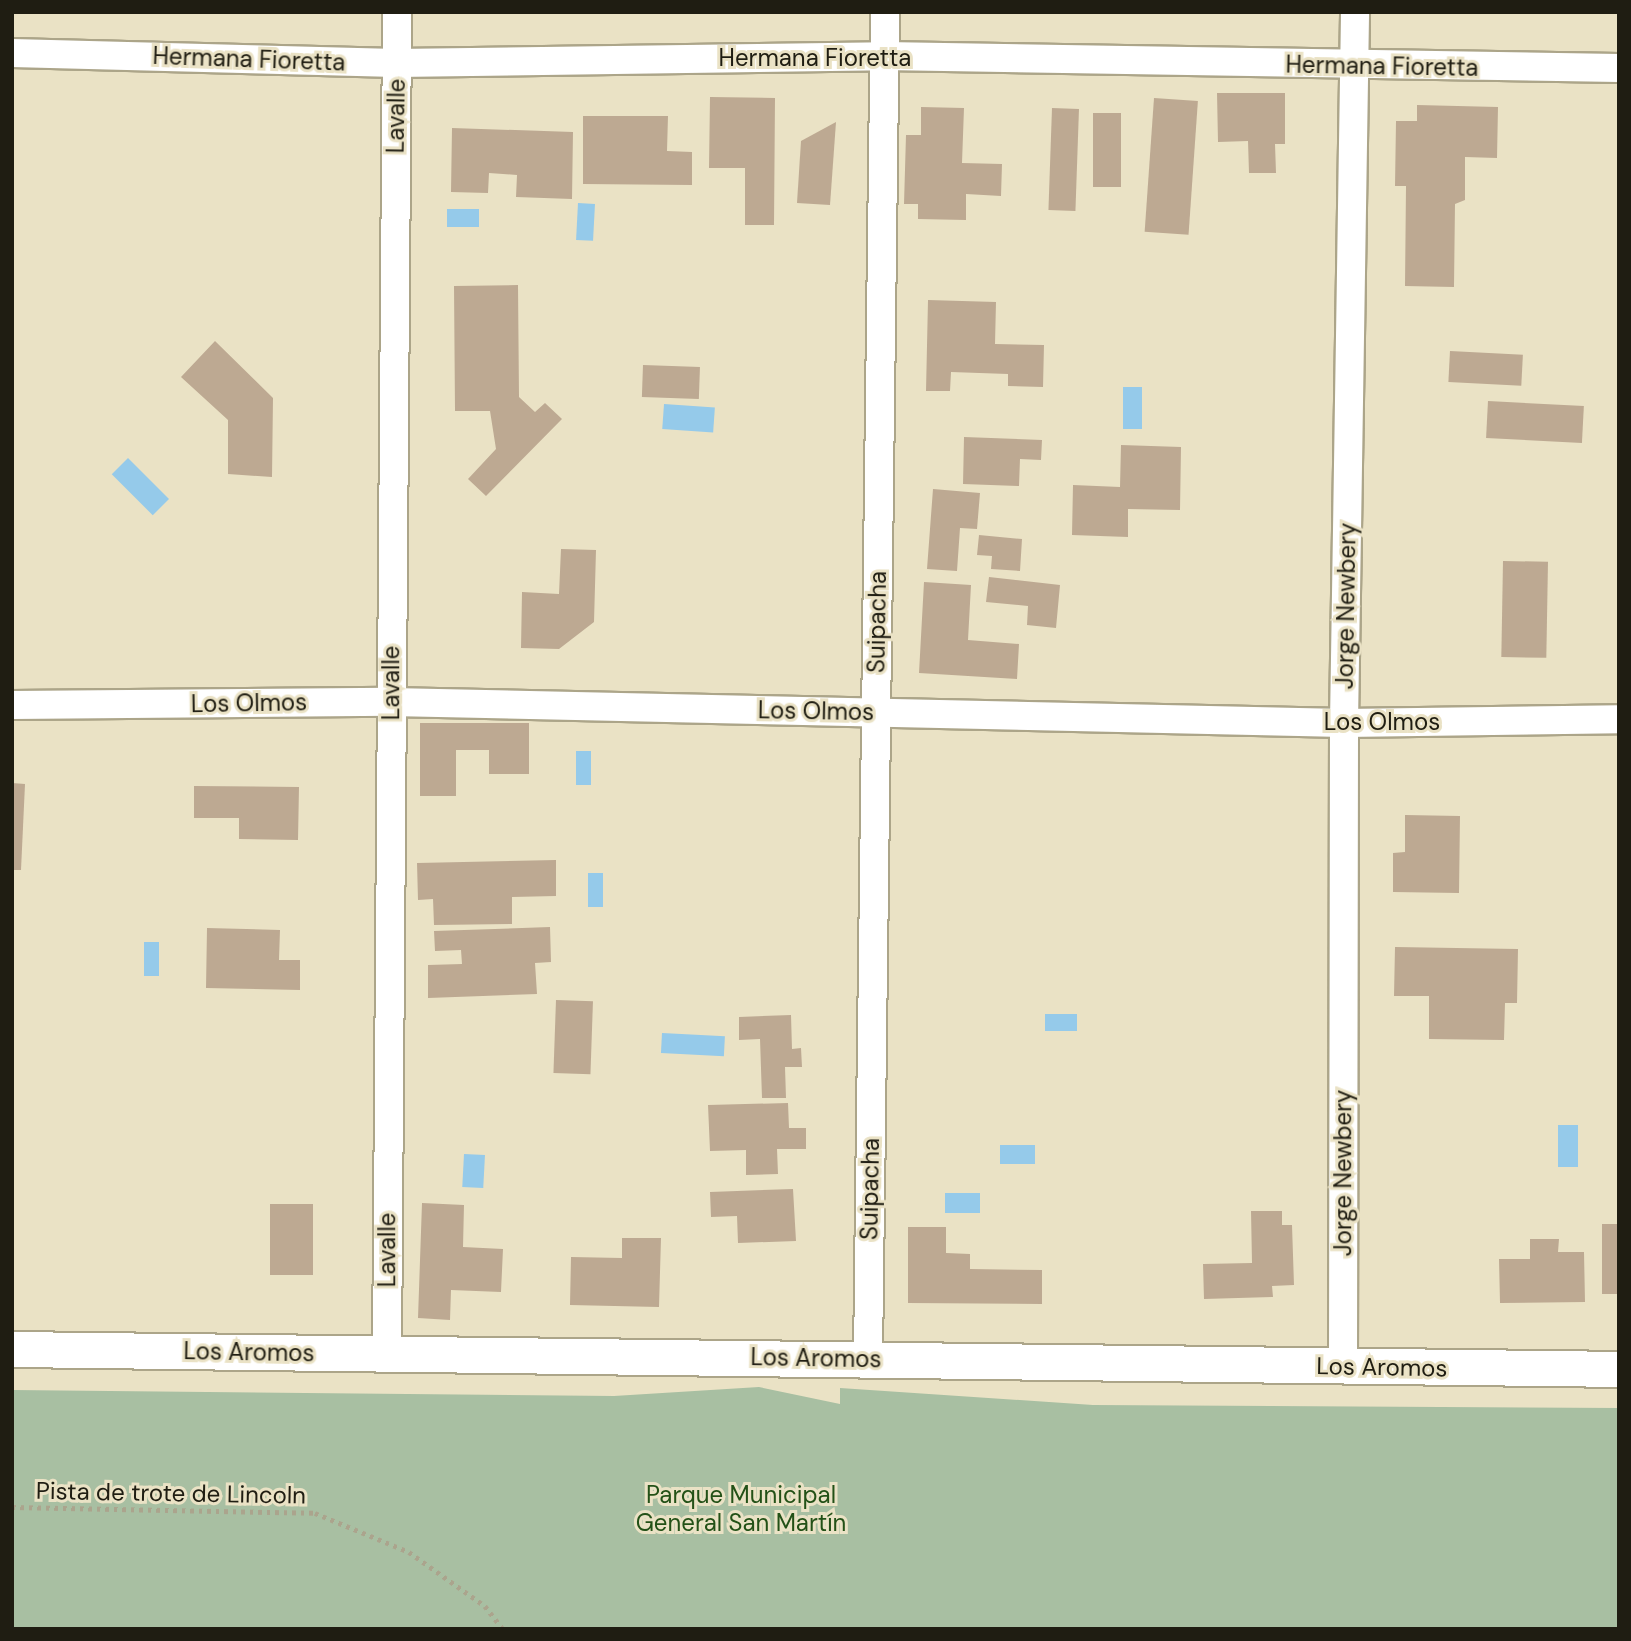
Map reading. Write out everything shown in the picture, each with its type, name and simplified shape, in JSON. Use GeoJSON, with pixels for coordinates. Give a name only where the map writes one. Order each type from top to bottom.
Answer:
{"type":"FeatureCollection","features":[{"type":"Feature","properties":{"kind":"street","name":"Lavalle"},"geometry":{"type":"LineString","coordinates":[[387,1354],[397,12]]}},
{"type":"Feature","properties":{"kind":"street","name":"Suipacha"},"geometry":{"type":"LineString","coordinates":[[868,1358],[885,12]]}},
{"type":"Feature","properties":{"kind":"street","name":"Jorge Newbery"},"geometry":{"type":"LineString","coordinates":[[1343,1367],[1344,723],[1355,12]]}},
{"type":"Feature","properties":{"kind":"street","name":"Hermana Fioretta"},"geometry":{"type":"LineString","coordinates":[[12,53],[396,63],[884,56],[1353,66],[1619,68]]}},
{"type":"Feature","properties":{"kind":"street","name":"Los Olmos"},"geometry":{"type":"LineString","coordinates":[[12,705],[391,702],[1344,723],[1619,719]]}},
{"type":"Feature","properties":{"kind":"street","name":"Los Aromos"},"geometry":{"type":"LineString","coordinates":[[12,1349],[1619,1369]]}},
{"type":"Feature","properties":{"kind":"path","name":"Pista de trote de Lincoln"},"geometry":{"type":"LineString","coordinates":[[12,1507],[315,1513],[409,1552],[485,1606],[503,1629]]}},
{"type":"Feature","properties":{"kind":"green space","name":"Parque Municipal General San Martín"},"geometry":{"type":"Polygon","coordinates":[[[759,1387],[840,1404],[840,1388],[1093,1405],[1619,1408],[1619,1629],[12,1629],[12,1390],[614,1396],[759,1387]]]}},
{"type":"Feature","properties":{"kind":"water"},"geometry":{"type":"Polygon","coordinates":[[[578,203],[595,204],[593,241],[576,240],[578,203]]]}},
{"type":"Feature","properties":{"kind":"water"},"geometry":{"type":"Polygon","coordinates":[[[447,209],[479,209],[479,227],[447,227],[447,209]]]}},
{"type":"Feature","properties":{"kind":"water"},"geometry":{"type":"Polygon","coordinates":[[[1123,387],[1142,387],[1142,429],[1123,429],[1123,387]]]}},
{"type":"Feature","properties":{"kind":"water"},"geometry":{"type":"Polygon","coordinates":[[[664,404],[715,408],[713,432],[662,429],[664,404]]]}},
{"type":"Feature","properties":{"kind":"water"},"geometry":{"type":"Polygon","coordinates":[[[128,458],[169,499],[153,515],[112,474],[128,458]]]}},
{"type":"Feature","properties":{"kind":"water"},"geometry":{"type":"Polygon","coordinates":[[[576,751],[591,751],[591,785],[576,785],[576,751]]]}},
{"type":"Feature","properties":{"kind":"water"},"geometry":{"type":"Polygon","coordinates":[[[588,873],[603,873],[603,907],[588,907],[588,873]]]}},
{"type":"Feature","properties":{"kind":"water"},"geometry":{"type":"Polygon","coordinates":[[[144,942],[159,942],[159,976],[144,976],[144,942]]]}},
{"type":"Feature","properties":{"kind":"water"},"geometry":{"type":"Polygon","coordinates":[[[1045,1014],[1077,1014],[1077,1031],[1045,1031],[1045,1014]]]}},
{"type":"Feature","properties":{"kind":"water"},"geometry":{"type":"Polygon","coordinates":[[[662,1033],[725,1036],[724,1056],[661,1053],[662,1033]]]}},
{"type":"Feature","properties":{"kind":"water"},"geometry":{"type":"Polygon","coordinates":[[[1558,1125],[1578,1125],[1578,1167],[1558,1167],[1558,1125]]]}},
{"type":"Feature","properties":{"kind":"water"},"geometry":{"type":"Polygon","coordinates":[[[1000,1145],[1035,1145],[1035,1164],[1000,1164],[1000,1145]]]}},
{"type":"Feature","properties":{"kind":"water"},"geometry":{"type":"Polygon","coordinates":[[[464,1154],[485,1155],[483,1188],[462,1187],[464,1154]]]}},
{"type":"Feature","properties":{"kind":"water"},"geometry":{"type":"Polygon","coordinates":[[[945,1193],[980,1193],[980,1213],[945,1213],[945,1193]]]}},
{"type":"Feature","properties":{"kind":"building"},"geometry":{"type":"Polygon","coordinates":[[[1217,93],[1285,93],[1285,144],[1275,144],[1276,173],[1249,173],[1248,141],[1218,142],[1217,93]]]}},
{"type":"Feature","properties":{"kind":"building"},"geometry":{"type":"Polygon","coordinates":[[[710,97],[775,98],[774,225],[745,225],[745,168],[709,168],[710,97]]]}},
{"type":"Feature","properties":{"kind":"building"},"geometry":{"type":"Polygon","coordinates":[[[1154,98],[1198,101],[1189,235],[1145,232],[1154,98]]]}},
{"type":"Feature","properties":{"kind":"building"},"geometry":{"type":"Polygon","coordinates":[[[1417,105],[1498,107],[1497,158],[1465,157],[1465,200],[1455,204],[1454,287],[1405,286],[1406,186],[1395,186],[1396,121],[1417,121],[1417,105]]]}},
{"type":"Feature","properties":{"kind":"building"},"geometry":{"type":"Polygon","coordinates":[[[921,107],[964,108],[962,163],[1002,164],[1001,196],[966,194],[966,220],[918,219],[918,204],[904,204],[906,135],[921,135],[921,107]]]}},
{"type":"Feature","properties":{"kind":"building"},"geometry":{"type":"Polygon","coordinates":[[[1052,108],[1079,109],[1075,211],[1048,210],[1052,108]]]}},
{"type":"Feature","properties":{"kind":"building"},"geometry":{"type":"Polygon","coordinates":[[[1093,113],[1121,113],[1121,187],[1093,187],[1093,113]]]}},
{"type":"Feature","properties":{"kind":"building"},"geometry":{"type":"Polygon","coordinates":[[[583,116],[668,116],[667,151],[692,152],[692,185],[583,184],[583,116]]]}},
{"type":"Feature","properties":{"kind":"building"},"geometry":{"type":"Polygon","coordinates":[[[836,122],[830,205],[797,203],[801,141],[836,122]]]}},
{"type":"Feature","properties":{"kind":"building"},"geometry":{"type":"Polygon","coordinates":[[[452,128],[573,132],[572,199],[516,197],[517,175],[489,173],[488,193],[451,192],[452,128]]]}},
{"type":"Feature","properties":{"kind":"building"},"geometry":{"type":"Polygon","coordinates":[[[518,285],[519,397],[535,412],[545,403],[562,419],[486,496],[468,479],[496,449],[490,411],[455,411],[454,286],[518,285]]]}},
{"type":"Feature","properties":{"kind":"building"},"geometry":{"type":"Polygon","coordinates":[[[928,300],[996,302],[995,344],[1044,345],[1043,387],[1008,386],[1008,374],[951,372],[950,391],[926,391],[928,300]]]}},
{"type":"Feature","properties":{"kind":"building"},"geometry":{"type":"Polygon","coordinates":[[[215,341],[273,398],[272,477],[228,474],[228,420],[181,377],[215,341]]]}},
{"type":"Feature","properties":{"kind":"building"},"geometry":{"type":"Polygon","coordinates":[[[1450,351],[1523,355],[1521,386],[1448,382],[1450,351]]]}},
{"type":"Feature","properties":{"kind":"building"},"geometry":{"type":"Polygon","coordinates":[[[643,365],[700,367],[699,399],[642,397],[643,365]]]}},
{"type":"Feature","properties":{"kind":"building"},"geometry":{"type":"Polygon","coordinates":[[[1488,401],[1584,406],[1582,443],[1486,438],[1488,401]]]}},
{"type":"Feature","properties":{"kind":"building"},"geometry":{"type":"Polygon","coordinates":[[[964,437],[1042,440],[1041,460],[1020,459],[1019,486],[963,484],[964,437]]]}},
{"type":"Feature","properties":{"kind":"building"},"geometry":{"type":"Polygon","coordinates":[[[1121,445],[1181,447],[1180,510],[1128,509],[1128,537],[1072,535],[1073,485],[1120,487],[1121,445]]]}},
{"type":"Feature","properties":{"kind":"building"},"geometry":{"type":"Polygon","coordinates":[[[933,489],[980,493],[977,529],[960,528],[957,571],[927,569],[933,489]]]}},
{"type":"Feature","properties":{"kind":"building"},"geometry":{"type":"Polygon","coordinates":[[[979,535],[1022,539],[1020,571],[991,569],[992,556],[977,555],[979,535]]]}},
{"type":"Feature","properties":{"kind":"building"},"geometry":{"type":"Polygon","coordinates":[[[561,549],[596,550],[594,622],[559,649],[521,648],[522,592],[559,594],[561,549]]]}},
{"type":"Feature","properties":{"kind":"building"},"geometry":{"type":"Polygon","coordinates":[[[1503,561],[1548,562],[1546,658],[1501,657],[1503,561]]]}},
{"type":"Feature","properties":{"kind":"building"},"geometry":{"type":"Polygon","coordinates":[[[989,577],[1060,585],[1056,628],[1027,625],[1028,606],[986,602],[989,577]]]}},
{"type":"Feature","properties":{"kind":"building"},"geometry":{"type":"Polygon","coordinates":[[[924,582],[971,585],[968,640],[1019,644],[1017,679],[919,673],[924,582]]]}},
{"type":"Feature","properties":{"kind":"building"},"geometry":{"type":"Polygon","coordinates":[[[420,723],[529,723],[529,774],[489,774],[489,750],[456,750],[456,796],[420,796],[420,723]]]}},
{"type":"Feature","properties":{"kind":"building"},"geometry":{"type":"Polygon","coordinates":[[[12,783],[25,784],[21,870],[12,870],[12,783]]]}},
{"type":"Feature","properties":{"kind":"building"},"geometry":{"type":"Polygon","coordinates":[[[194,786],[299,787],[298,840],[239,839],[239,818],[194,818],[194,786]]]}},
{"type":"Feature","properties":{"kind":"building"},"geometry":{"type":"Polygon","coordinates":[[[1405,815],[1460,816],[1459,893],[1393,892],[1393,853],[1405,852],[1405,815]]]}},
{"type":"Feature","properties":{"kind":"building"},"geometry":{"type":"Polygon","coordinates":[[[556,860],[556,896],[512,897],[512,924],[434,925],[433,899],[418,900],[417,863],[556,860]]]}},
{"type":"Feature","properties":{"kind":"building"},"geometry":{"type":"Polygon","coordinates":[[[550,927],[551,962],[535,963],[537,994],[428,998],[428,965],[462,964],[461,950],[435,951],[434,931],[550,927]]]}},
{"type":"Feature","properties":{"kind":"building"},"geometry":{"type":"Polygon","coordinates":[[[207,928],[280,930],[279,960],[300,960],[300,990],[206,988],[207,928]]]}},
{"type":"Feature","properties":{"kind":"building"},"geometry":{"type":"Polygon","coordinates":[[[1395,947],[1518,949],[1517,1003],[1505,1003],[1504,1040],[1429,1039],[1429,996],[1394,996],[1395,947]]]}},
{"type":"Feature","properties":{"kind":"building"},"geometry":{"type":"Polygon","coordinates":[[[556,1000],[593,1001],[590,1074],[553,1073],[556,1000]]]}},
{"type":"Feature","properties":{"kind":"building"},"geometry":{"type":"Polygon","coordinates":[[[791,1015],[792,1049],[801,1048],[802,1067],[785,1067],[786,1098],[762,1098],[760,1039],[739,1040],[739,1017],[791,1015]]]}},
{"type":"Feature","properties":{"kind":"building"},"geometry":{"type":"Polygon","coordinates":[[[788,1103],[789,1128],[806,1128],[806,1149],[777,1149],[778,1174],[746,1175],[746,1150],[710,1151],[708,1105],[788,1103]]]}},
{"type":"Feature","properties":{"kind":"building"},"geometry":{"type":"Polygon","coordinates":[[[793,1189],[796,1241],[738,1243],[737,1216],[711,1217],[710,1192],[793,1189]]]}},
{"type":"Feature","properties":{"kind":"building"},"geometry":{"type":"Polygon","coordinates":[[[422,1203],[464,1205],[463,1247],[503,1249],[501,1292],[451,1290],[450,1320],[418,1318],[422,1203]]]}},
{"type":"Feature","properties":{"kind":"building"},"geometry":{"type":"Polygon","coordinates":[[[270,1204],[313,1204],[313,1275],[270,1275],[270,1204]]]}},
{"type":"Feature","properties":{"kind":"building"},"geometry":{"type":"Polygon","coordinates":[[[1251,1211],[1282,1211],[1282,1225],[1292,1225],[1294,1285],[1272,1286],[1273,1297],[1204,1299],[1203,1264],[1252,1263],[1251,1211]]]}},
{"type":"Feature","properties":{"kind":"building"},"geometry":{"type":"Polygon","coordinates":[[[1602,1224],[1619,1224],[1619,1294],[1602,1294],[1602,1224]]]}},
{"type":"Feature","properties":{"kind":"building"},"geometry":{"type":"Polygon","coordinates":[[[908,1227],[946,1227],[946,1253],[970,1254],[970,1269],[1042,1270],[1042,1304],[908,1303],[908,1227]]]}},
{"type":"Feature","properties":{"kind":"building"},"geometry":{"type":"Polygon","coordinates":[[[622,1238],[661,1238],[659,1307],[570,1305],[571,1257],[622,1258],[622,1238]]]}},
{"type":"Feature","properties":{"kind":"building"},"geometry":{"type":"Polygon","coordinates":[[[1530,1239],[1559,1239],[1558,1252],[1584,1252],[1585,1302],[1500,1303],[1499,1259],[1530,1259],[1530,1239]]]}}]}
